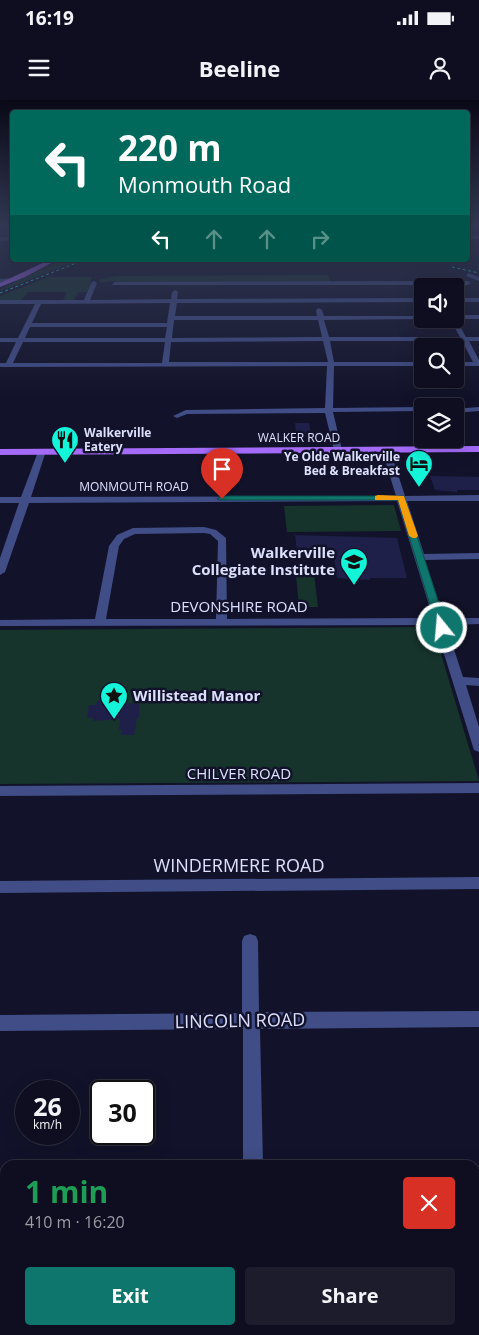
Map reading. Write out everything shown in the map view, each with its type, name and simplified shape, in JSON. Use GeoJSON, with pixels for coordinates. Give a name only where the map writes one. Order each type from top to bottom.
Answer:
{"type":"FeatureCollection","features":[{"type":"Feature","properties":{"kind":"main road","name":"WALKER ROAD"},"geometry":{"type":"LineString","coordinates":[[0,452],[479,449]]}},
{"type":"Feature","properties":{"kind":"street"},"geometry":{"type":"LineString","coordinates":[[87,301],[94,283]]}},
{"type":"Feature","properties":{"kind":"street"},"geometry":{"type":"LineString","coordinates":[[114,284],[419,283]]}},
{"type":"Feature","properties":{"kind":"street"},"geometry":{"type":"LineString","coordinates":[[165,364],[176,284]]}},
{"type":"Feature","properties":{"kind":"street"},"geometry":{"type":"LineString","coordinates":[[314,284],[329,352],[329,411],[338,450]]}},
{"type":"Feature","properties":{"kind":"street"},"geometry":{"type":"LineString","coordinates":[[7,299],[50,302]]}},
{"type":"Feature","properties":{"kind":"street"},"geometry":{"type":"LineString","coordinates":[[0,302],[414,300]]}},
{"type":"Feature","properties":{"kind":"street"},"geometry":{"type":"LineString","coordinates":[[464,300],[479,300]]}},
{"type":"Feature","properties":{"kind":"street"},"geometry":{"type":"LineString","coordinates":[[4,365],[20,340],[39,302]]}},
{"type":"Feature","properties":{"kind":"street"},"geometry":{"type":"LineString","coordinates":[[464,318],[479,317]]}},
{"type":"Feature","properties":{"kind":"street"},"geometry":{"type":"LineString","coordinates":[[28,325],[321,318],[414,318]]}},
{"type":"Feature","properties":{"kind":"street"},"geometry":{"type":"LineString","coordinates":[[0,340],[414,339]]}},
{"type":"Feature","properties":{"kind":"street"},"geometry":{"type":"LineString","coordinates":[[464,364],[478,364],[464,339],[479,339]]}},
{"type":"Feature","properties":{"kind":"street"},"geometry":{"type":"LineString","coordinates":[[4,365],[414,364]]}},
{"type":"Feature","properties":{"kind":"street"},"geometry":{"type":"LineString","coordinates":[[464,410],[479,409]]}},
{"type":"Feature","properties":{"kind":"street"},"geometry":{"type":"LineString","coordinates":[[176,416],[186,412],[414,410]]}},
{"type":"Feature","properties":{"kind":"street"},"geometry":{"type":"LineString","coordinates":[[464,413],[479,414]]}},
{"type":"Feature","properties":{"kind":"street"},"geometry":{"type":"LineString","coordinates":[[386,450],[479,747]]}},
{"type":"Feature","properties":{"kind":"street"},"geometry":{"type":"LineString","coordinates":[[0,572],[2,558],[42,451]]}},
{"type":"Feature","properties":{"kind":"street","name":"MONMOUTH ROAD"},"geometry":{"type":"LineString","coordinates":[[0,500],[479,498]]}},
{"type":"Feature","properties":{"kind":"street"},"geometry":{"type":"LineString","coordinates":[[100,623],[114,546],[120,537],[133,531],[194,530],[213,532],[223,540],[222,622]]}},
{"type":"Feature","properties":{"kind":"street"},"geometry":{"type":"LineString","coordinates":[[420,557],[479,556]]}},
{"type":"Feature","properties":{"kind":"street","name":"DEVONSHIRE ROAD"},"geometry":{"type":"LineString","coordinates":[[0,623],[479,621]]}},
{"type":"Feature","properties":{"kind":"street"},"geometry":{"type":"LineString","coordinates":[[458,681],[479,682]]}},
{"type":"Feature","properties":{"kind":"street","name":"CHILVER ROAD"},"geometry":{"type":"LineString","coordinates":[[0,791],[479,788]]}},
{"type":"Feature","properties":{"kind":"street","name":"WINDERMERE ROAD"},"geometry":{"type":"LineString","coordinates":[[0,887],[479,883]]}},
{"type":"Feature","properties":{"kind":"street"},"geometry":{"type":"LineString","coordinates":[[250,941],[252,1160]]}},
{"type":"Feature","properties":{"kind":"street","name":"LINCOLN ROAD"},"geometry":{"type":"LineString","coordinates":[[0,1023],[479,1019]]}},
{"type":"Feature","properties":{"kind":"green space"},"geometry":{"type":"Polygon","coordinates":[[[13,283],[22,283],[0,291],[0,289],[13,283]]]}},
{"type":"Feature","properties":{"kind":"green space"},"geometry":{"type":"Polygon","coordinates":[[[34,283],[90,283],[87,292],[78,292],[74,300],[63,300],[67,292],[28,292],[21,301],[0,301],[0,296],[34,283]]]}},
{"type":"Feature","properties":{"kind":"green space"},"geometry":{"type":"Polygon","coordinates":[[[394,505],[401,531],[287,532],[284,506],[394,505]]]}},
{"type":"Feature","properties":{"kind":"green space"},"geometry":{"type":"Polygon","coordinates":[[[295,565],[313,565],[318,607],[299,607],[295,565]]]}},
{"type":"Feature","properties":{"kind":"green space"},"geometry":{"type":"Polygon","coordinates":[[[433,627],[479,781],[0,784],[0,630],[433,627]]]}},
{"type":"Feature","properties":{"kind":"building"},"geometry":{"type":"Polygon","coordinates":[[[295,423],[309,423],[311,434],[296,434],[295,423]]]}},
{"type":"Feature","properties":{"kind":"building"},"geometry":{"type":"Polygon","coordinates":[[[430,476],[479,477],[479,490],[457,490],[457,492],[435,490],[430,476]]]}},
{"type":"Feature","properties":{"kind":"building","name":"Walkerville Collegiate Institute"},"geometry":{"type":"Polygon","coordinates":[[[295,535],[397,538],[407,578],[370,578],[370,580],[337,578],[333,551],[297,551],[295,535]]]}},
{"type":"Feature","properties":{"kind":"building"},"geometry":{"type":"Polygon","coordinates":[[[97,701],[139,704],[139,718],[137,718],[134,735],[121,735],[122,730],[119,730],[120,719],[93,721],[93,718],[87,718],[89,705],[96,705],[97,701]]]}},
{"type":"Feature","properties":{"kind":"railway"},"geometry":{"type":"LineString","coordinates":[[0,293],[26,283]]}},
{"type":"Feature","properties":{"kind":"slow traffic"},"geometry":{"type":"LineString","coordinates":[[378,498],[402,498],[413,536]]}},
{"type":"Feature","properties":{"kind":"place","name":"Walkerville Eatery"},"geometry":{"type":"Point","coordinates":[65,464]}},
{"type":"Feature","properties":{"kind":"place","name":"Ye Olde Walkerville Bed & Breakfast"},"geometry":{"type":"Point","coordinates":[419,488]}},
{"type":"Feature","properties":{"kind":"place","name":"Walkerville Collegiate Institute"},"geometry":{"type":"Point","coordinates":[354,586]}},
{"type":"Feature","properties":{"kind":"place","name":"Willistead Manor"},"geometry":{"type":"Point","coordinates":[114,720]}},
{"type":"Feature","properties":{"kind":"route"},"geometry":{"type":"LineString","coordinates":[[222,499],[402,498],[442,628]]}}]}
